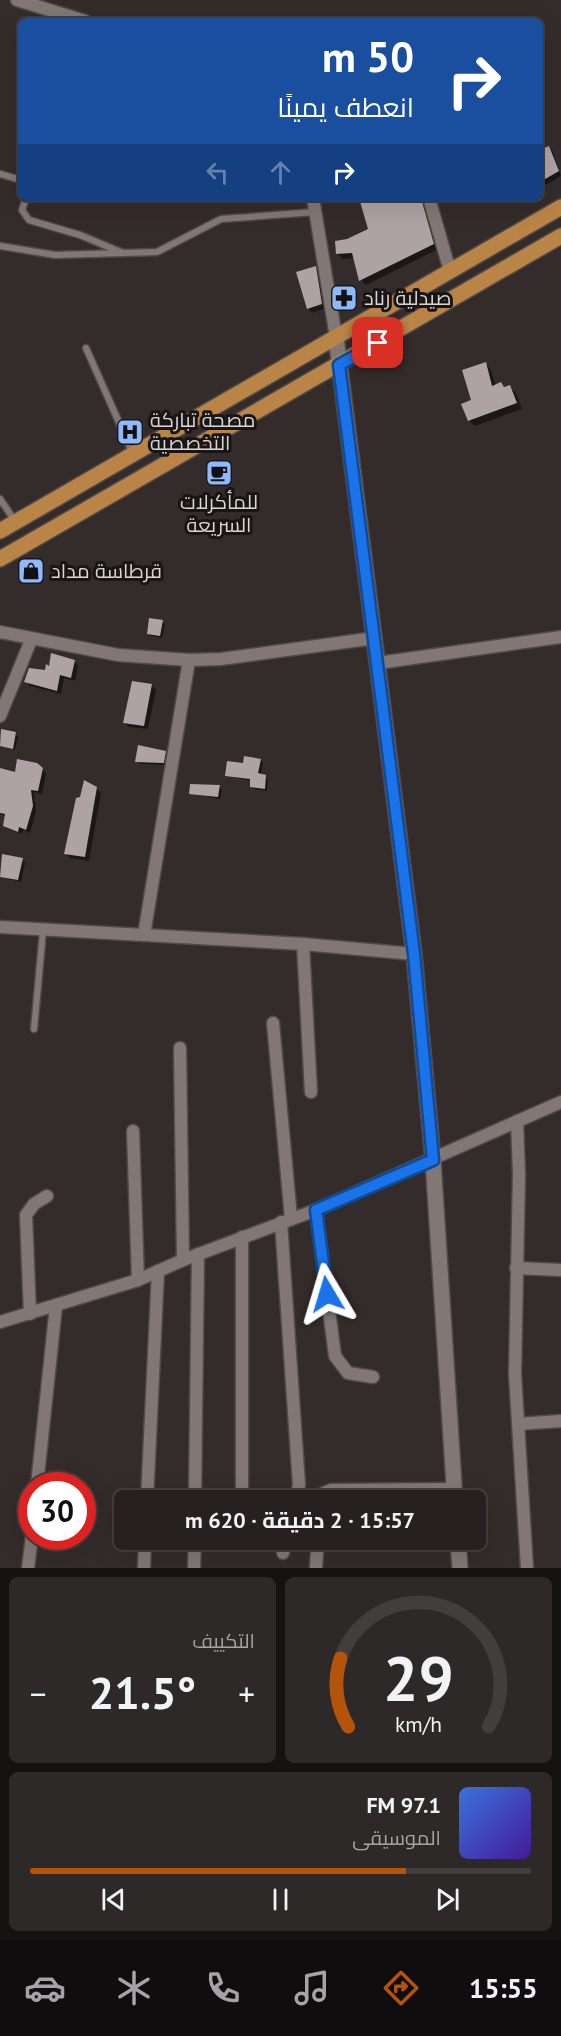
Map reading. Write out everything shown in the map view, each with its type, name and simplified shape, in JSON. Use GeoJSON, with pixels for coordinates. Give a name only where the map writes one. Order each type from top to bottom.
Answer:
{"type":"FeatureCollection","features":[{"type":"Feature","properties":{"kind":"main road"},"geometry":{"type":"LineString","coordinates":[[0,531],[561,207]]}},
{"type":"Feature","properties":{"kind":"main road"},"geometry":{"type":"LineString","coordinates":[[0,559],[561,236]]}},
{"type":"Feature","properties":{"kind":"street"},"geometry":{"type":"LineString","coordinates":[[17,0],[74,18]]}},
{"type":"Feature","properties":{"kind":"street"},"geometry":{"type":"LineString","coordinates":[[314,201],[336,337],[414,954],[433,1160],[455,1490]]}},
{"type":"Feature","properties":{"kind":"street"},"geometry":{"type":"LineString","coordinates":[[430,201],[450,271]]}},
{"type":"Feature","properties":{"kind":"street"},"geometry":{"type":"LineString","coordinates":[[0,632],[118,655],[189,660],[220,659],[375,639]]}},
{"type":"Feature","properties":{"kind":"street"},"geometry":{"type":"LineString","coordinates":[[378,663],[561,637]]}},
{"type":"Feature","properties":{"kind":"street"},"geometry":{"type":"LineString","coordinates":[[0,716],[32,640]]}},
{"type":"Feature","properties":{"kind":"street"},"geometry":{"type":"LineString","coordinates":[[144,935],[189,660]]}},
{"type":"Feature","properties":{"kind":"street"},"geometry":{"type":"LineString","coordinates":[[0,927],[303,944],[414,954]]}},
{"type":"Feature","properties":{"kind":"street"},"geometry":{"type":"LineString","coordinates":[[303,944],[311,1092]]}},
{"type":"Feature","properties":{"kind":"street"},"geometry":{"type":"LineString","coordinates":[[273,1023],[286,1220],[298,1490]]}},
{"type":"Feature","properties":{"kind":"street"},"geometry":{"type":"LineString","coordinates":[[180,1048],[183,1260]]}},
{"type":"Feature","properties":{"kind":"street"},"geometry":{"type":"LineString","coordinates":[[0,1322],[138,1280],[198,1254],[316,1210],[561,1102]]}},
{"type":"Feature","properties":{"kind":"street"},"geometry":{"type":"LineString","coordinates":[[517,1121],[519,1174],[515,1374],[527,1568]]}},
{"type":"Feature","properties":{"kind":"street"},"geometry":{"type":"LineString","coordinates":[[133,1131],[138,1280]]}},
{"type":"Feature","properties":{"kind":"street"},"geometry":{"type":"LineString","coordinates":[[30,1314],[26,1215],[34,1204],[47,1196]]}},
{"type":"Feature","properties":{"kind":"street"},"geometry":{"type":"LineString","coordinates":[[316,1210],[335,1356],[342,1369],[348,1373],[373,1377]]}},
{"type":"Feature","properties":{"kind":"street"},"geometry":{"type":"LineString","coordinates":[[242,1237],[242,1490]]}},
{"type":"Feature","properties":{"kind":"street"},"geometry":{"type":"LineString","coordinates":[[195,1490],[198,1254]]}},
{"type":"Feature","properties":{"kind":"street"},"geometry":{"type":"LineString","coordinates":[[516,1268],[561,1270]]}},
{"type":"Feature","properties":{"kind":"street"},"geometry":{"type":"LineString","coordinates":[[147,1490],[158,1271]]}},
{"type":"Feature","properties":{"kind":"street"},"geometry":{"type":"LineString","coordinates":[[38,1472],[56,1306]]}},
{"type":"Feature","properties":{"kind":"street"},"geometry":{"type":"LineString","coordinates":[[518,1424],[561,1421]]}},
{"type":"Feature","properties":{"kind":"street"},"geometry":{"type":"LineString","coordinates":[[28,1568],[30,1550]]}},
{"type":"Feature","properties":{"kind":"street"},"geometry":{"type":"LineString","coordinates":[[144,1568],[145,1550]]}},
{"type":"Feature","properties":{"kind":"street"},"geometry":{"type":"LineString","coordinates":[[194,1568],[195,1550]]}},
{"type":"Feature","properties":{"kind":"street"},"geometry":{"type":"LineString","coordinates":[[316,1568],[317,1550]]}},
{"type":"Feature","properties":{"kind":"street"},"geometry":{"type":"LineString","coordinates":[[459,1550],[460,1568]]}},
{"type":"Feature","properties":{"kind":"lane"},"geometry":{"type":"LineString","coordinates":[[0,174],[18,179]]}},
{"type":"Feature","properties":{"kind":"lane"},"geometry":{"type":"LineString","coordinates":[[25,201],[22,210],[29,220],[80,235],[127,255]]}},
{"type":"Feature","properties":{"kind":"lane"},"geometry":{"type":"LineString","coordinates":[[0,246],[55,255],[127,255],[157,252],[221,219],[315,212]]}},
{"type":"Feature","properties":{"kind":"lane"},"geometry":{"type":"LineString","coordinates":[[86,348],[133,455]]}},
{"type":"Feature","properties":{"kind":"lane"},"geometry":{"type":"LineString","coordinates":[[0,499],[16,522]]}},
{"type":"Feature","properties":{"kind":"lane"},"geometry":{"type":"LineString","coordinates":[[34,1029],[43,931]]}},
{"type":"Feature","properties":{"kind":"building"},"geometry":{"type":"Polygon","coordinates":[[[549,146],[559,171],[543,180],[543,149],[549,146]]]}},
{"type":"Feature","properties":{"kind":"building"},"geometry":{"type":"Polygon","coordinates":[[[360,201],[422,201],[434,244],[359,281],[352,253],[336,254],[335,241],[347,239],[368,229],[360,201]]]}},
{"type":"Feature","properties":{"kind":"building"},"geometry":{"type":"Polygon","coordinates":[[[316,266],[322,304],[307,309],[296,272],[316,266]]]}},
{"type":"Feature","properties":{"kind":"building"},"geometry":{"type":"Polygon","coordinates":[[[486,362],[492,386],[501,382],[504,387],[510,385],[517,403],[468,421],[461,404],[471,400],[462,370],[486,362]]]}},
{"type":"Feature","properties":{"kind":"building"},"geometry":{"type":"Polygon","coordinates":[[[149,618],[163,620],[160,636],[147,634],[149,618]]]}},
{"type":"Feature","properties":{"kind":"building"},"geometry":{"type":"Polygon","coordinates":[[[51,653],[75,660],[71,678],[60,675],[57,691],[24,682],[29,668],[45,670],[46,664],[49,666],[51,653]]]}},
{"type":"Feature","properties":{"kind":"building"},"geometry":{"type":"Polygon","coordinates":[[[132,681],[152,684],[144,726],[123,723],[132,681]]]}},
{"type":"Feature","properties":{"kind":"building"},"geometry":{"type":"Polygon","coordinates":[[[1,729],[16,732],[13,749],[0,746],[1,729]]]}},
{"type":"Feature","properties":{"kind":"building"},"geometry":{"type":"Polygon","coordinates":[[[138,745],[166,751],[164,763],[135,762],[138,745]]]}},
{"type":"Feature","properties":{"kind":"building"},"geometry":{"type":"Polygon","coordinates":[[[244,756],[261,759],[258,773],[266,775],[265,789],[250,787],[250,779],[225,776],[227,761],[243,763],[244,756]]]}},
{"type":"Feature","properties":{"kind":"building"},"geometry":{"type":"Polygon","coordinates":[[[17,759],[37,763],[43,768],[38,791],[31,790],[33,806],[26,830],[19,827],[18,832],[3,826],[5,814],[0,813],[0,768],[15,772],[17,759]]]}},
{"type":"Feature","properties":{"kind":"building"},"geometry":{"type":"Polygon","coordinates":[[[84,780],[97,787],[85,857],[64,854],[76,798],[80,797],[84,780]]]}},
{"type":"Feature","properties":{"kind":"building"},"geometry":{"type":"Polygon","coordinates":[[[190,784],[220,785],[218,797],[189,794],[190,784]]]}},
{"type":"Feature","properties":{"kind":"building"},"geometry":{"type":"Polygon","coordinates":[[[2,854],[23,858],[18,880],[0,877],[2,854]]]}},
{"type":"Feature","properties":{"kind":"place","name":"صيدلية رناد"},"geometry":{"type":"Point","coordinates":[344,298]}},
{"type":"Feature","properties":{"kind":"place","name":"مصحة تباركة التخصصية"},"geometry":{"type":"Point","coordinates":[130,432]}},
{"type":"Feature","properties":{"kind":"place","name":"للمأكرلات السريعة"},"geometry":{"type":"Point","coordinates":[219,473]}},
{"type":"Feature","properties":{"kind":"place","name":"قرطاسة مداد"},"geometry":{"type":"Point","coordinates":[31,571]}},
{"type":"Feature","properties":{"kind":"route"},"geometry":{"type":"LineString","coordinates":[[327,1294],[316,1210],[433,1160],[414,954],[339,365],[378,343]]}}]}
